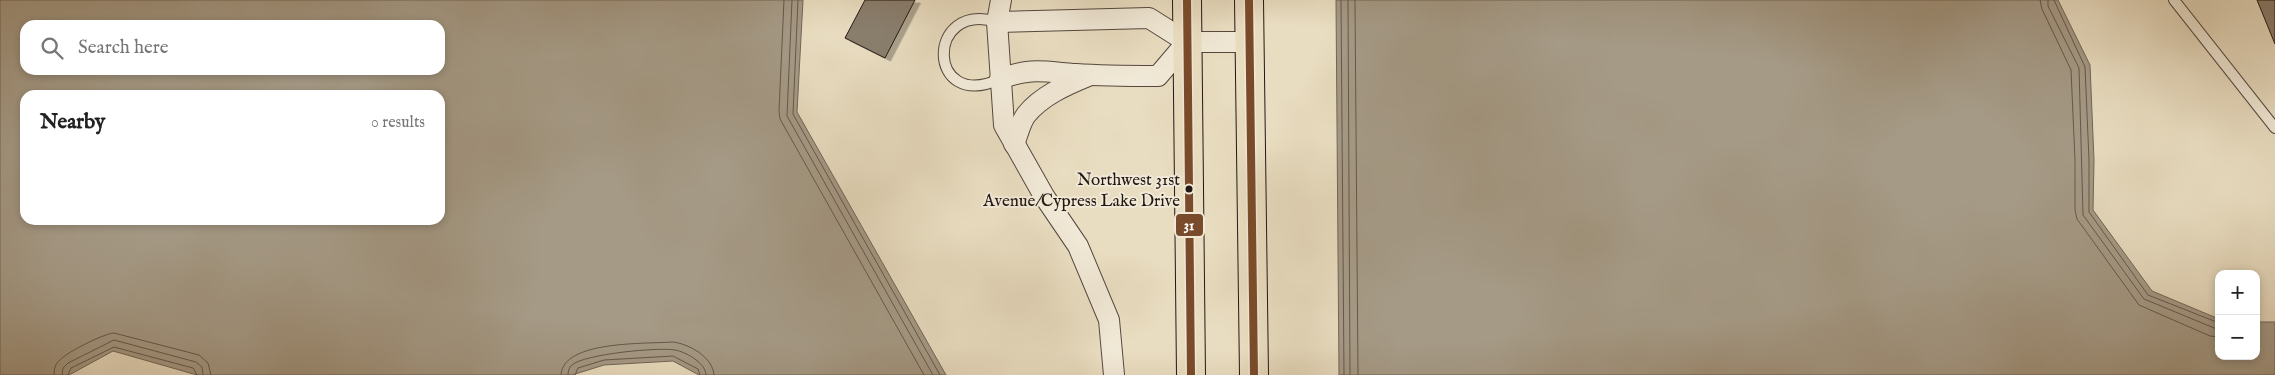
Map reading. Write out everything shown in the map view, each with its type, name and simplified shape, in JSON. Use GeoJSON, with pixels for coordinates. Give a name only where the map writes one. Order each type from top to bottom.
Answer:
{"type":"FeatureCollection","features":[{"type":"Feature","properties":{"kind":"main road"},"geometry":{"type":"LineString","coordinates":[[1187,0],[1191,375]]}},
{"type":"Feature","properties":{"kind":"main road"},"geometry":{"type":"LineString","coordinates":[[1249,0],[1254,375]]}},
{"type":"Feature","properties":{"kind":"street"},"geometry":{"type":"LineString","coordinates":[[1001,0],[997,22],[1004,124],[1049,204],[1078,246],[1108,320],[1114,375]]}},
{"type":"Feature","properties":{"kind":"street"},"geometry":{"type":"LineString","coordinates":[[997,22],[1149,18],[1187,42],[1249,42]]}},
{"type":"Feature","properties":{"kind":"street"},"geometry":{"type":"LineString","coordinates":[[1000,79],[1020,71],[1045,70],[1158,76],[1187,42]]}},
{"type":"Feature","properties":{"kind":"street"},"geometry":{"type":"LineString","coordinates":[[1014,144],[1025,117],[1036,105],[1062,87],[1094,74]]}},
{"type":"Feature","properties":{"kind":"lane"},"geometry":{"type":"LineString","coordinates":[[2174,0],[2275,128]]}},
{"type":"Feature","properties":{"kind":"lane"},"geometry":{"type":"LineString","coordinates":[[997,22],[984,16],[972,16],[961,20],[948,32],[942,48],[943,60],[948,70],[956,79],[966,84],[977,86],[1000,79]]}},
{"type":"Feature","properties":{"kind":"water"},"geometry":{"type":"Polygon","coordinates":[[[0,0],[803,0],[797,112],[946,375],[699,375],[673,361],[604,365],[572,375],[197,375],[113,351],[69,375],[0,375],[0,0]]]}},
{"type":"Feature","properties":{"kind":"water"},"geometry":{"type":"Polygon","coordinates":[[[1336,0],[2058,0],[2090,65],[2094,160],[2093,210],[2152,291],[2215,317],[2215,360],[2260,360],[2260,322],[2275,322],[2275,375],[1339,375],[1336,0]]]}},
{"type":"Feature","properties":{"kind":"building"},"geometry":{"type":"Polygon","coordinates":[[[865,0],[915,0],[885,58],[845,38],[865,0]]]}},
{"type":"Feature","properties":{"kind":"building"},"geometry":{"type":"Polygon","coordinates":[[[2257,0],[2275,0],[2275,44],[2257,0]]]}},
{"type":"Feature","properties":{"kind":"transit line","name":"31"},"geometry":{"type":"LineString","coordinates":[[1187,0],[1191,375]]}},
{"type":"Feature","properties":{"kind":"transit line","name":"31"},"geometry":{"type":"LineString","coordinates":[[1249,0],[1254,375]]}},
{"type":"Feature","properties":{"kind":"place","name":"Northwest 31st Avenue/Cypress Lake Drive"},"geometry":{"type":"Point","coordinates":[1189,189]}}]}
